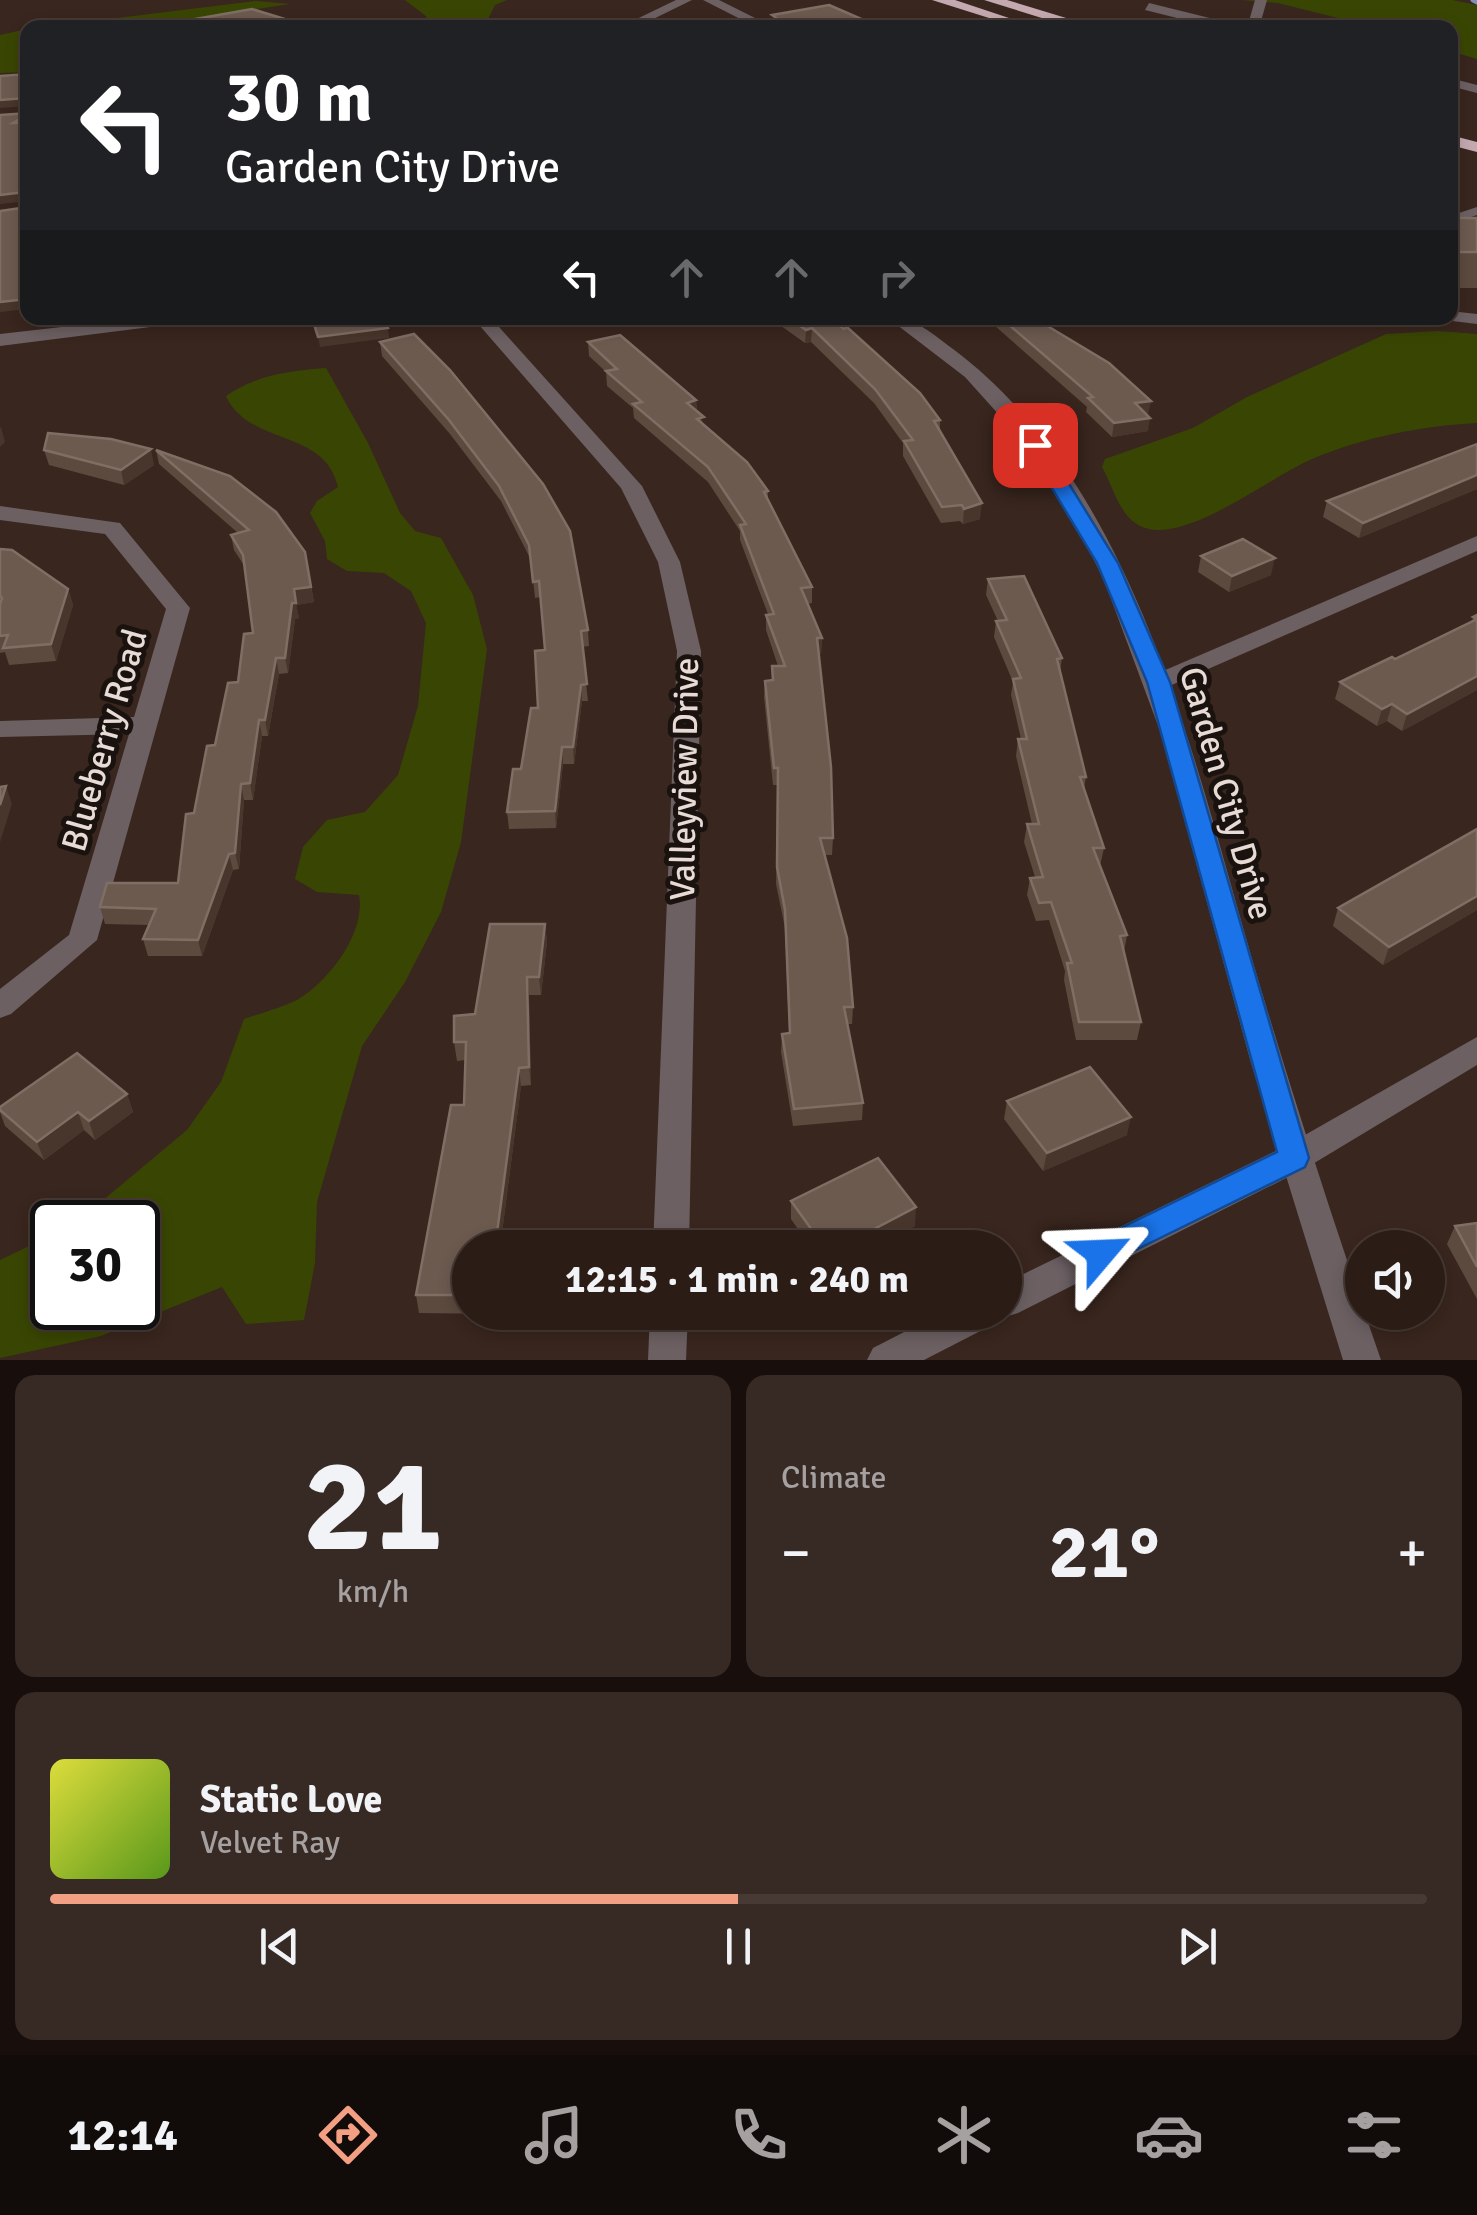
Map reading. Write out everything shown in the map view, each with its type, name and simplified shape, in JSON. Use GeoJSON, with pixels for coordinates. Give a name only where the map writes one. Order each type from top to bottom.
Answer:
{"type":"FeatureCollection","features":[{"type":"Feature","properties":{"kind":"highway"},"geometry":{"type":"LineString","coordinates":[[939,0],[1008,20]]}},
{"type":"Feature","properties":{"kind":"highway"},"geometry":{"type":"LineString","coordinates":[[990,0],[1063,20]]}},
{"type":"Feature","properties":{"kind":"street"},"geometry":{"type":"LineString","coordinates":[[642,20],[686,0]]}},
{"type":"Feature","properties":{"kind":"street"},"geometry":{"type":"LineString","coordinates":[[710,0],[752,20]]}},
{"type":"Feature","properties":{"kind":"street"},"geometry":{"type":"LineString","coordinates":[[1188,0],[1150,7],[1219,20]]}},
{"type":"Feature","properties":{"kind":"street"},"geometry":{"type":"LineString","coordinates":[[0,340],[124,325]]}},
{"type":"Feature","properties":{"kind":"street","name":"Valleyview Drive"},"geometry":{"type":"LineString","coordinates":[[488,325],[631,486],[669,562],[689,651],[672,1230]]}},
{"type":"Feature","properties":{"kind":"street","name":"Garden City Drive"},"geometry":{"type":"LineString","coordinates":[[906,325],[979,380],[1035,445],[1108,563],[1158,682],[1294,1158],[1362,1360]]}},
{"type":"Feature","properties":{"kind":"street","name":"Blueberry Road"},"geometry":{"type":"LineString","coordinates":[[0,513],[112,528],[178,608],[82,940],[0,1006]]}},
{"type":"Feature","properties":{"kind":"street"},"geometry":{"type":"LineString","coordinates":[[1158,682],[1477,543]]}},
{"type":"Feature","properties":{"kind":"street"},"geometry":{"type":"LineString","coordinates":[[0,729],[146,725]]}},
{"type":"Feature","properties":{"kind":"street"},"geometry":{"type":"LineString","coordinates":[[1022,1293],[1294,1158],[1477,1049]]}},
{"type":"Feature","properties":{"kind":"street"},"geometry":{"type":"LineString","coordinates":[[667,1360],[668,1330]]}},
{"type":"Feature","properties":{"kind":"street"},"geometry":{"type":"LineString","coordinates":[[886,1360],[946,1330]]}},
{"type":"Feature","properties":{"kind":"green space"},"geometry":{"type":"Polygon","coordinates":[[[405,0],[507,0],[495,5],[488,20],[427,20],[405,0]]]}},
{"type":"Feature","properties":{"kind":"green space"},"geometry":{"type":"Polygon","coordinates":[[[1241,0],[1452,0],[1477,5],[1477,59],[1458,53],[1458,20],[1346,20],[1278,3],[1241,0]]]}},
{"type":"Feature","properties":{"kind":"green space"},"geometry":{"type":"Polygon","coordinates":[[[257,1],[290,4],[186,20],[101,20],[257,1]]]}},
{"type":"Feature","properties":{"kind":"green space"},"geometry":{"type":"Polygon","coordinates":[[[20,31],[20,72],[0,73],[0,35],[20,31]]]}},
{"type":"Feature","properties":{"kind":"green space"},"geometry":{"type":"Polygon","coordinates":[[[1386,334],[1477,334],[1477,423],[1393,434],[1332,451],[1206,517],[1163,530],[1145,528],[1129,518],[1102,467],[1105,459],[1193,428],[1247,397],[1386,334]]]}},
{"type":"Feature","properties":{"kind":"green space"},"geometry":{"type":"Polygon","coordinates":[[[326,368],[368,443],[400,513],[415,531],[441,538],[473,595],[487,649],[461,842],[441,912],[405,982],[362,1046],[317,1202],[315,1263],[304,1320],[246,1324],[222,1287],[160,1312],[160,1200],[103,1200],[187,1130],[221,1082],[244,1019],[297,1000],[321,981],[343,955],[357,925],[359,895],[317,892],[295,879],[303,847],[327,820],[365,812],[398,775],[418,706],[426,623],[411,591],[384,573],[347,571],[327,559],[325,541],[310,513],[317,501],[338,487],[330,468],[303,445],[251,423],[226,396],[249,383],[326,368]]]}},
{"type":"Feature","properties":{"kind":"green space"},"geometry":{"type":"Polygon","coordinates":[[[30,1246],[30,1330],[116,1330],[0,1358],[0,1260],[30,1246]]]}},
{"type":"Feature","properties":{"kind":"building"},"geometry":{"type":"Polygon","coordinates":[[[829,5],[864,20],[779,20],[772,15],[829,5]]]}},
{"type":"Feature","properties":{"kind":"building"},"geometry":{"type":"Polygon","coordinates":[[[252,9],[288,20],[189,20],[252,9]]]}},
{"type":"Feature","properties":{"kind":"building"},"geometry":{"type":"Polygon","coordinates":[[[20,75],[20,98],[0,100],[0,76],[20,75]]]}},
{"type":"Feature","properties":{"kind":"building"},"geometry":{"type":"Polygon","coordinates":[[[20,114],[20,119],[13,123],[20,123],[20,193],[0,195],[0,115],[20,114]]]}},
{"type":"Feature","properties":{"kind":"building"},"geometry":{"type":"Polygon","coordinates":[[[20,208],[20,300],[0,302],[0,211],[20,208]]]}},
{"type":"Feature","properties":{"kind":"building"},"geometry":{"type":"Polygon","coordinates":[[[1458,218],[1477,218],[1477,252],[1458,252],[1458,218]]]}},
{"type":"Feature","properties":{"kind":"building"},"geometry":{"type":"Polygon","coordinates":[[[314,325],[388,328],[318,337],[314,325]]]}},
{"type":"Feature","properties":{"kind":"building"},"geometry":{"type":"Polygon","coordinates":[[[799,325],[847,327],[920,393],[940,420],[934,421],[982,503],[964,509],[962,505],[942,507],[904,441],[913,440],[875,389],[812,328],[806,330],[799,325]]]}},
{"type":"Feature","properties":{"kind":"building"},"geometry":{"type":"Polygon","coordinates":[[[1009,325],[1046,325],[1109,363],[1151,401],[1135,403],[1150,418],[1114,423],[1088,398],[1093,397],[1009,325]]]}},
{"type":"Feature","properties":{"kind":"building"},"geometry":{"type":"Polygon","coordinates":[[[414,334],[450,370],[543,484],[570,531],[588,630],[581,631],[587,684],[581,685],[573,747],[562,747],[555,811],[507,812],[513,769],[521,769],[531,708],[538,708],[535,651],[545,650],[539,581],[533,582],[529,545],[499,486],[449,420],[380,342],[414,334]]]}},
{"type":"Feature","properties":{"kind":"building"},"geometry":{"type":"Polygon","coordinates":[[[620,335],[696,400],[687,403],[704,417],[697,419],[747,462],[768,491],[764,492],[812,587],[801,588],[822,638],[817,638],[831,767],[833,838],[820,838],[847,938],[853,1007],[844,1007],[863,1103],[794,1109],[782,1034],[790,1033],[785,910],[777,867],[778,768],[774,768],[765,681],[773,680],[772,666],[785,666],[766,615],[774,614],[740,525],[746,524],[708,467],[633,404],[642,402],[606,371],[617,369],[588,342],[620,335]]]}},
{"type":"Feature","properties":{"kind":"building"},"geometry":{"type":"Polygon","coordinates":[[[48,433],[111,439],[151,449],[121,470],[44,450],[48,433]]]}},
{"type":"Feature","properties":{"kind":"building"},"geometry":{"type":"Polygon","coordinates":[[[1477,444],[1477,475],[1363,523],[1327,501],[1477,444]]]}},
{"type":"Feature","properties":{"kind":"building"},"geometry":{"type":"Polygon","coordinates":[[[156,450],[230,476],[276,512],[305,552],[311,587],[294,589],[296,603],[292,603],[285,658],[276,658],[265,720],[259,720],[250,783],[241,784],[235,853],[229,854],[198,940],[143,939],[156,909],[100,907],[107,883],[178,883],[186,814],[194,813],[207,746],[215,745],[228,683],[238,682],[244,634],[253,633],[243,555],[231,535],[249,530],[156,450]]]}},
{"type":"Feature","properties":{"kind":"building"},"geometry":{"type":"Polygon","coordinates":[[[1243,539],[1275,558],[1232,576],[1201,556],[1243,539]]]}},
{"type":"Feature","properties":{"kind":"building"},"geometry":{"type":"Polygon","coordinates":[[[0,549],[12,550],[68,589],[51,644],[3,648],[8,635],[0,636],[0,549]]]}},
{"type":"Feature","properties":{"kind":"building"},"geometry":{"type":"Polygon","coordinates":[[[1024,576],[1062,658],[1057,659],[1086,777],[1080,777],[1104,848],[1093,848],[1127,935],[1120,936],[1141,1022],[1079,1022],[1067,963],[1072,963],[1051,902],[1039,903],[1030,878],[1043,877],[1027,824],[1039,824],[1018,739],[1027,739],[1013,679],[1021,678],[996,621],[1007,620],[988,579],[1024,576]]]}},
{"type":"Feature","properties":{"kind":"building"},"geometry":{"type":"Polygon","coordinates":[[[1477,619],[1477,676],[1407,714],[1392,704],[1382,709],[1340,682],[1392,657],[1395,659],[1477,619]]]}},
{"type":"Feature","properties":{"kind":"building"},"geometry":{"type":"Polygon","coordinates":[[[1477,829],[1477,896],[1389,947],[1338,908],[1477,829]]]}},
{"type":"Feature","properties":{"kind":"building"},"geometry":{"type":"Polygon","coordinates":[[[490,924],[545,924],[539,977],[527,977],[529,1067],[519,1068],[497,1230],[452,1230],[452,1295],[416,1295],[451,1105],[464,1105],[466,1042],[454,1042],[454,1016],[475,1014],[490,924]]]}},
{"type":"Feature","properties":{"kind":"building"},"geometry":{"type":"Polygon","coordinates":[[[77,1053],[127,1094],[89,1121],[78,1112],[37,1142],[0,1107],[77,1053]]]}},
{"type":"Feature","properties":{"kind":"building"},"geometry":{"type":"Polygon","coordinates":[[[1090,1067],[1131,1117],[1047,1153],[1007,1101],[1090,1067]]]}},
{"type":"Feature","properties":{"kind":"building"},"geometry":{"type":"Polygon","coordinates":[[[878,1158],[916,1207],[872,1230],[812,1230],[791,1201],[878,1158]]]}},
{"type":"Feature","properties":{"kind":"building"},"geometry":{"type":"Polygon","coordinates":[[[1477,1223],[1477,1267],[1455,1226],[1477,1223]]]}},
{"type":"Feature","properties":{"kind":"waterway"},"geometry":{"type":"LineString","coordinates":[[1473,0],[1477,2]]}},
{"type":"Feature","properties":{"kind":"route"},"geometry":{"type":"LineString","coordinates":[[1035,445],[1108,563],[1158,682],[1294,1158],[1101,1253]]}}]}
